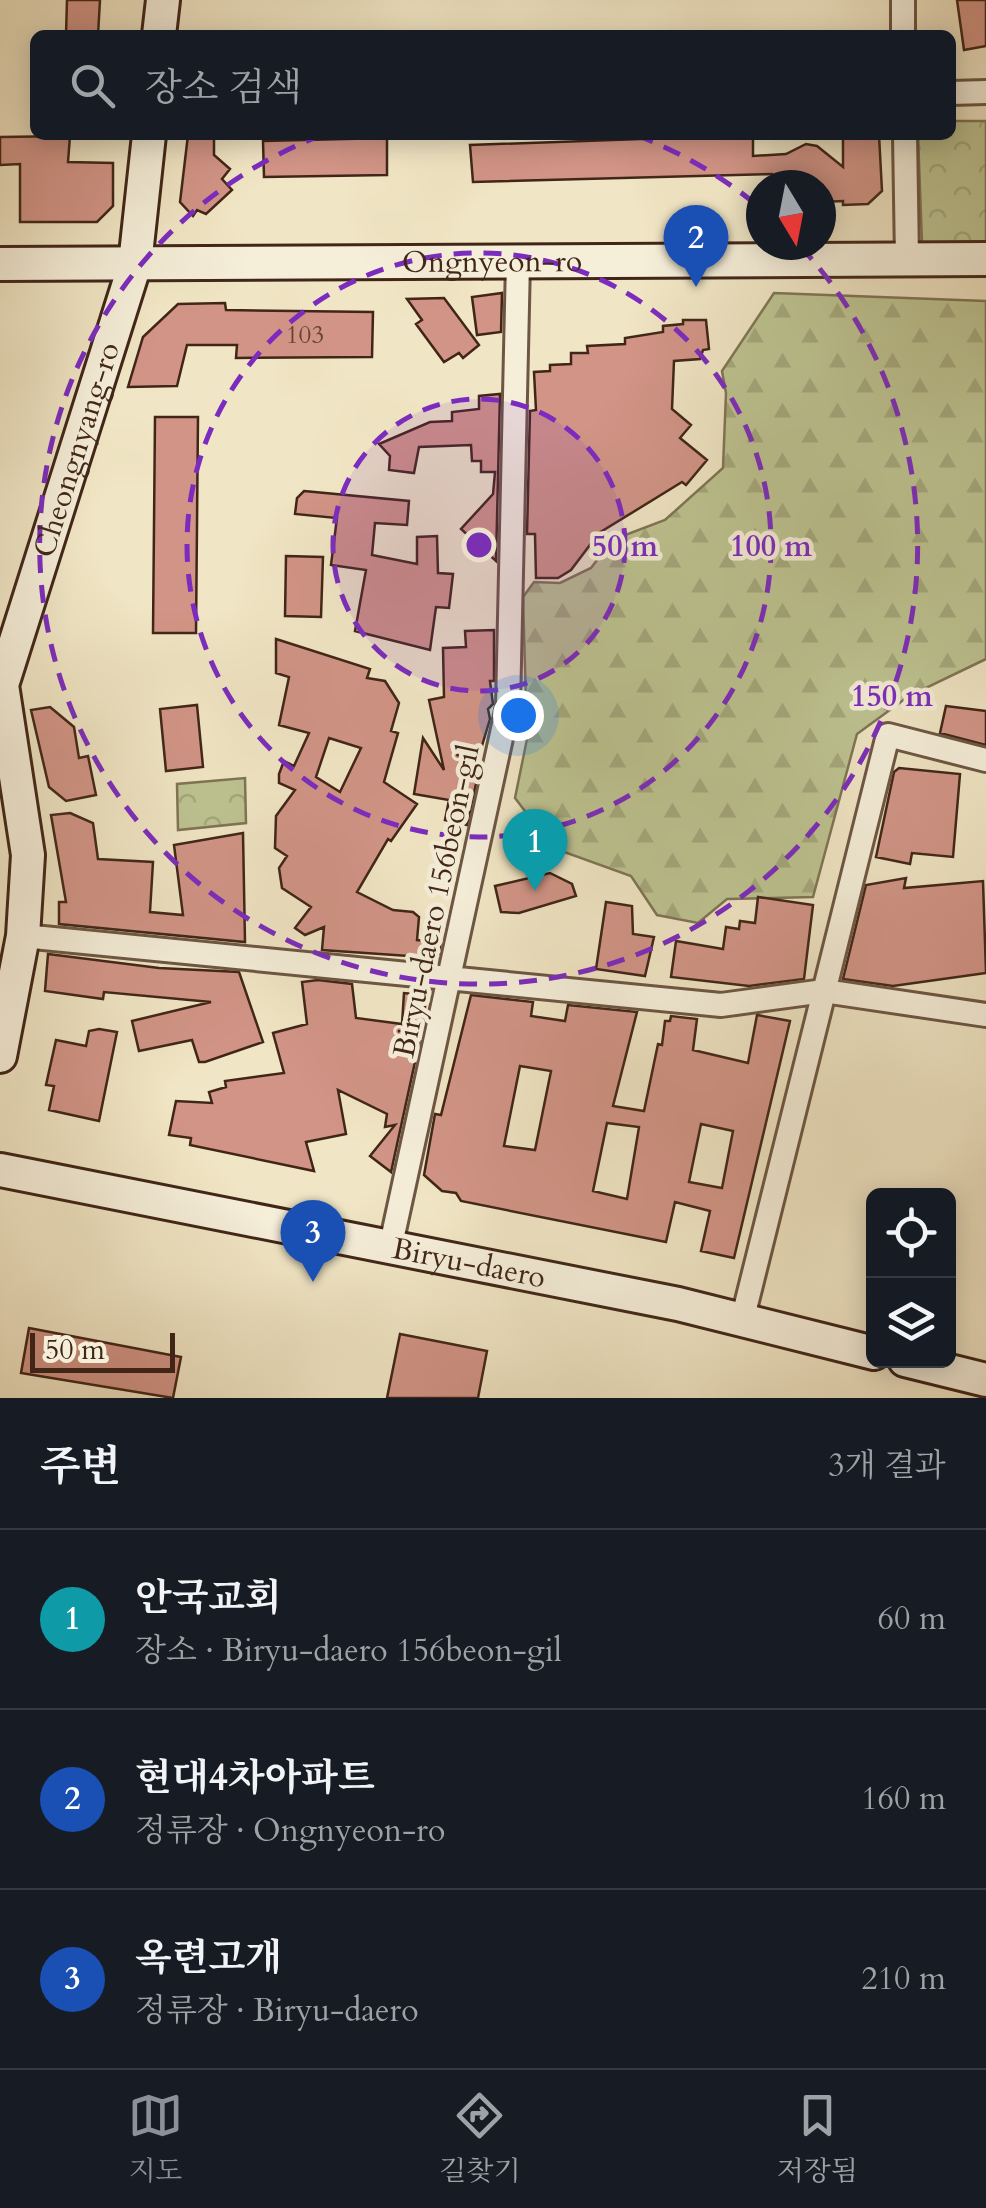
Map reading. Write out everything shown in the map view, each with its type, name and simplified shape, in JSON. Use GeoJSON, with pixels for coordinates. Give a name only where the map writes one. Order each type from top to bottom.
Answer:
{"type":"FeatureCollection","features":[{"type":"Feature","properties":{"kind":"street"},"geometry":{"type":"LineString","coordinates":[[160,30],[163,0]]}},
{"type":"Feature","properties":{"kind":"street"},"geometry":{"type":"LineString","coordinates":[[903,0],[903,30]]}},
{"type":"Feature","properties":{"kind":"street"},"geometry":{"type":"LineString","coordinates":[[956,93],[986,92]]}},
{"type":"Feature","properties":{"kind":"street","name":"Cheongnyang-ro"},"geometry":{"type":"LineString","coordinates":[[0,1056],[24,936],[28,855],[1,685],[135,264],[148,140]]}},
{"type":"Feature","properties":{"kind":"street"},"geometry":{"type":"LineString","coordinates":[[904,140],[907,259]]}},
{"type":"Feature","properties":{"kind":"street","name":"Ongnyeon-ro"},"geometry":{"type":"LineString","coordinates":[[0,264],[986,259]]}},
{"type":"Feature","properties":{"kind":"street","name":"Biryu-daero 156beon-gil"},"geometry":{"type":"LineString","coordinates":[[390,1249],[452,978],[508,706],[518,262]]}},
{"type":"Feature","properties":{"kind":"street"},"geometry":{"type":"LineString","coordinates":[[742,1320],[888,735],[986,760]]}},
{"type":"Feature","properties":{"kind":"street"},"geometry":{"type":"LineString","coordinates":[[24,936],[721,1005],[824,990],[986,1015]]}},
{"type":"Feature","properties":{"kind":"street","name":"Biryu-daero"},"geometry":{"type":"LineString","coordinates":[[0,1170],[742,1320],[866,1351]]}},
{"type":"Feature","properties":{"kind":"street"},"geometry":{"type":"LineString","coordinates":[[937,1368],[986,1380]]}},
{"type":"Feature","properties":{"kind":"green space"},"geometry":{"type":"Polygon","coordinates":[[[956,121],[986,121],[986,244],[922,243],[918,140],[956,140],[956,121]]]}},
{"type":"Feature","properties":{"kind":"green space"},"geometry":{"type":"Polygon","coordinates":[[[774,293],[986,301],[986,659],[909,696],[857,734],[813,897],[727,899],[698,923],[657,915],[631,876],[553,848],[515,798],[527,739],[523,597],[534,582],[560,583],[591,568],[612,540],[665,520],[723,468],[726,393],[722,371],[774,293]]]}},
{"type":"Feature","properties":{"kind":"green space"},"geometry":{"type":"Polygon","coordinates":[[[245,778],[246,823],[178,830],[177,784],[245,778]]]}},
{"type":"Feature","properties":{"kind":"building"},"geometry":{"type":"Polygon","coordinates":[[[67,0],[100,0],[98,30],[66,30],[67,0]]]}},
{"type":"Feature","properties":{"kind":"building"},"geometry":{"type":"Polygon","coordinates":[[[957,0],[986,0],[986,46],[964,50],[957,0]]]}},
{"type":"Feature","properties":{"kind":"building"},"geometry":{"type":"Polygon","coordinates":[[[0,137],[70,140],[68,162],[113,163],[113,206],[97,222],[20,222],[20,164],[0,165],[0,137]]]}},
{"type":"Feature","properties":{"kind":"building"},"geometry":{"type":"Polygon","coordinates":[[[187,140],[214,140],[214,155],[230,169],[222,179],[232,190],[206,214],[197,210],[193,216],[180,202],[187,140]]]}},
{"type":"Feature","properties":{"kind":"building"},"geometry":{"type":"Polygon","coordinates":[[[387,140],[387,175],[264,177],[263,141],[387,140]]]}},
{"type":"Feature","properties":{"kind":"building"},"geometry":{"type":"Polygon","coordinates":[[[753,140],[753,156],[786,154],[806,144],[817,146],[843,167],[843,140],[879,140],[882,191],[868,204],[843,205],[843,201],[836,201],[836,170],[473,182],[470,145],[753,140]]]}},
{"type":"Feature","properties":{"kind":"building"},"geometry":{"type":"Polygon","coordinates":[[[502,293],[501,332],[477,335],[472,297],[502,293]]]}},
{"type":"Feature","properties":{"kind":"building"},"geometry":{"type":"Polygon","coordinates":[[[444,298],[479,345],[463,358],[459,353],[444,362],[416,324],[422,320],[407,299],[444,298]]]}},
{"type":"Feature","properties":{"kind":"building"},"geometry":{"type":"Polygon","coordinates":[[[225,303],[226,310],[373,312],[372,357],[236,358],[237,345],[187,345],[177,386],[128,387],[143,337],[178,304],[225,303]]]}},
{"type":"Feature","properties":{"kind":"building"},"geometry":{"type":"Polygon","coordinates":[[[683,320],[706,320],[709,349],[703,350],[700,359],[674,361],[672,409],[691,425],[680,438],[707,460],[686,485],[682,482],[599,533],[571,570],[558,578],[536,578],[535,534],[527,534],[530,411],[536,410],[534,372],[550,371],[550,365],[571,364],[571,353],[588,353],[587,346],[625,344],[625,338],[663,332],[663,326],[683,324],[683,320]]]}},
{"type":"Feature","properties":{"kind":"building"},"geometry":{"type":"Polygon","coordinates":[[[500,394],[496,561],[461,529],[493,494],[495,472],[481,472],[481,461],[472,461],[471,445],[419,447],[414,473],[389,470],[390,456],[379,444],[430,422],[452,421],[452,412],[479,409],[479,396],[500,394]]]}},
{"type":"Feature","properties":{"kind":"building"},"geometry":{"type":"Polygon","coordinates":[[[155,417],[198,417],[196,633],[153,633],[155,417]]]}},
{"type":"Feature","properties":{"kind":"building"},"geometry":{"type":"Polygon","coordinates":[[[304,491],[409,501],[407,525],[375,523],[372,555],[417,564],[417,537],[437,536],[438,573],[453,574],[449,608],[436,607],[430,650],[355,631],[366,570],[331,565],[337,518],[295,514],[297,498],[304,491]]]}},
{"type":"Feature","properties":{"kind":"building"},"geometry":{"type":"Polygon","coordinates":[[[286,556],[323,557],[321,617],[285,616],[286,556]]]}},
{"type":"Feature","properties":{"kind":"building"},"geometry":{"type":"Polygon","coordinates":[[[494,630],[494,681],[490,681],[493,704],[488,709],[490,719],[475,769],[479,770],[467,825],[445,820],[449,800],[414,794],[423,738],[444,770],[429,700],[444,697],[443,648],[466,647],[465,631],[494,630]]]}},
{"type":"Feature","properties":{"kind":"building"},"geometry":{"type":"Polygon","coordinates":[[[276,639],[370,669],[367,678],[385,681],[399,703],[391,731],[398,733],[384,782],[417,804],[391,841],[388,839],[357,892],[393,910],[413,912],[419,917],[417,940],[441,942],[438,958],[322,950],[324,927],[305,935],[295,928],[311,907],[282,888],[279,868],[287,856],[275,848],[276,816],[295,790],[279,783],[279,774],[284,761],[294,766],[309,733],[279,725],[289,677],[276,673],[276,639]],[[329,738],[316,777],[340,792],[361,748],[329,738]]]}},
{"type":"Feature","properties":{"kind":"building"},"geometry":{"type":"Polygon","coordinates":[[[197,705],[203,767],[166,771],[160,709],[197,705]]]}},
{"type":"Feature","properties":{"kind":"building"},"geometry":{"type":"Polygon","coordinates":[[[946,706],[986,711],[986,745],[940,733],[946,706]]]}},
{"type":"Feature","properties":{"kind":"building"},"geometry":{"type":"Polygon","coordinates":[[[50,707],[74,727],[79,758],[88,756],[96,795],[66,801],[49,787],[31,710],[50,707]]]}},
{"type":"Feature","properties":{"kind":"building"},"geometry":{"type":"Polygon","coordinates":[[[899,768],[960,774],[953,857],[912,853],[910,864],[876,857],[894,772],[899,768]]]}},
{"type":"Feature","properties":{"kind":"building"},"geometry":{"type":"Polygon","coordinates":[[[70,813],[93,823],[98,859],[153,862],[150,912],[183,915],[174,845],[243,833],[245,942],[59,924],[59,902],[66,902],[51,815],[70,813]]]}},
{"type":"Feature","properties":{"kind":"building"},"geometry":{"type":"Polygon","coordinates":[[[550,873],[572,884],[576,896],[519,913],[501,912],[495,886],[550,873]]]}},
{"type":"Feature","properties":{"kind":"building"},"geometry":{"type":"Polygon","coordinates":[[[906,878],[904,888],[983,881],[986,973],[893,986],[843,979],[866,885],[906,878]]]}},
{"type":"Feature","properties":{"kind":"building"},"geometry":{"type":"Polygon","coordinates":[[[758,897],[813,905],[804,979],[749,986],[671,977],[676,941],[723,949],[726,927],[739,929],[740,921],[755,923],[758,897]]]}},
{"type":"Feature","properties":{"kind":"building"},"geometry":{"type":"Polygon","coordinates":[[[606,902],[632,906],[633,934],[654,937],[645,976],[596,969],[606,902]]]}},
{"type":"Feature","properties":{"kind":"building"},"geometry":{"type":"Polygon","coordinates":[[[48,954],[159,968],[239,972],[263,1042],[205,1062],[199,1062],[192,1040],[139,1051],[132,1021],[211,1002],[104,992],[103,999],[45,991],[48,954]]]}},
{"type":"Feature","properties":{"kind":"building"},"geometry":{"type":"Polygon","coordinates":[[[302,982],[352,984],[356,1018],[402,1024],[404,993],[425,995],[425,1016],[391,1172],[370,1156],[395,1125],[385,1127],[387,1114],[338,1090],[346,1134],[306,1142],[314,1171],[190,1145],[191,1138],[169,1135],[176,1101],[212,1103],[209,1092],[226,1087],[225,1081],[284,1073],[273,1033],[307,1024],[302,982]]]}},
{"type":"Feature","properties":{"kind":"building"},"geometry":{"type":"Polygon","coordinates":[[[471,995],[533,1002],[531,1016],[565,1021],[568,1005],[637,1012],[613,1106],[644,1111],[658,1044],[662,1045],[665,1021],[670,1021],[671,1016],[697,1019],[693,1050],[748,1063],[757,1015],[790,1021],[734,1258],[701,1251],[710,1211],[675,1202],[666,1242],[461,1201],[456,1193],[442,1191],[424,1175],[435,1114],[441,1115],[471,995]],[[520,1066],[504,1146],[535,1150],[551,1071],[520,1066]],[[607,1123],[593,1191],[627,1199],[639,1127],[607,1123]],[[701,1124],[689,1182],[722,1188],[733,1131],[701,1124]]]}},
{"type":"Feature","properties":{"kind":"building"},"geometry":{"type":"Polygon","coordinates":[[[89,1031],[117,1032],[99,1121],[49,1110],[54,1086],[46,1085],[56,1040],[86,1046],[89,1031]]]}},
{"type":"Feature","properties":{"kind":"building"},"geometry":{"type":"Polygon","coordinates":[[[29,1328],[181,1357],[173,1398],[21,1373],[29,1328]]]}},
{"type":"Feature","properties":{"kind":"building"},"geometry":{"type":"Polygon","coordinates":[[[400,1334],[487,1351],[478,1398],[387,1398],[400,1334]]]}},
{"type":"Feature","properties":{"kind":"place","name":"현대4차아파트"},"geometry":{"type":"Point","coordinates":[696,287]}},
{"type":"Feature","properties":{"kind":"place","name":"안국교회"},"geometry":{"type":"Point","coordinates":[535,891]}},
{"type":"Feature","properties":{"kind":"place","name":"옥련고개"},"geometry":{"type":"Point","coordinates":[313,1282]}}]}
